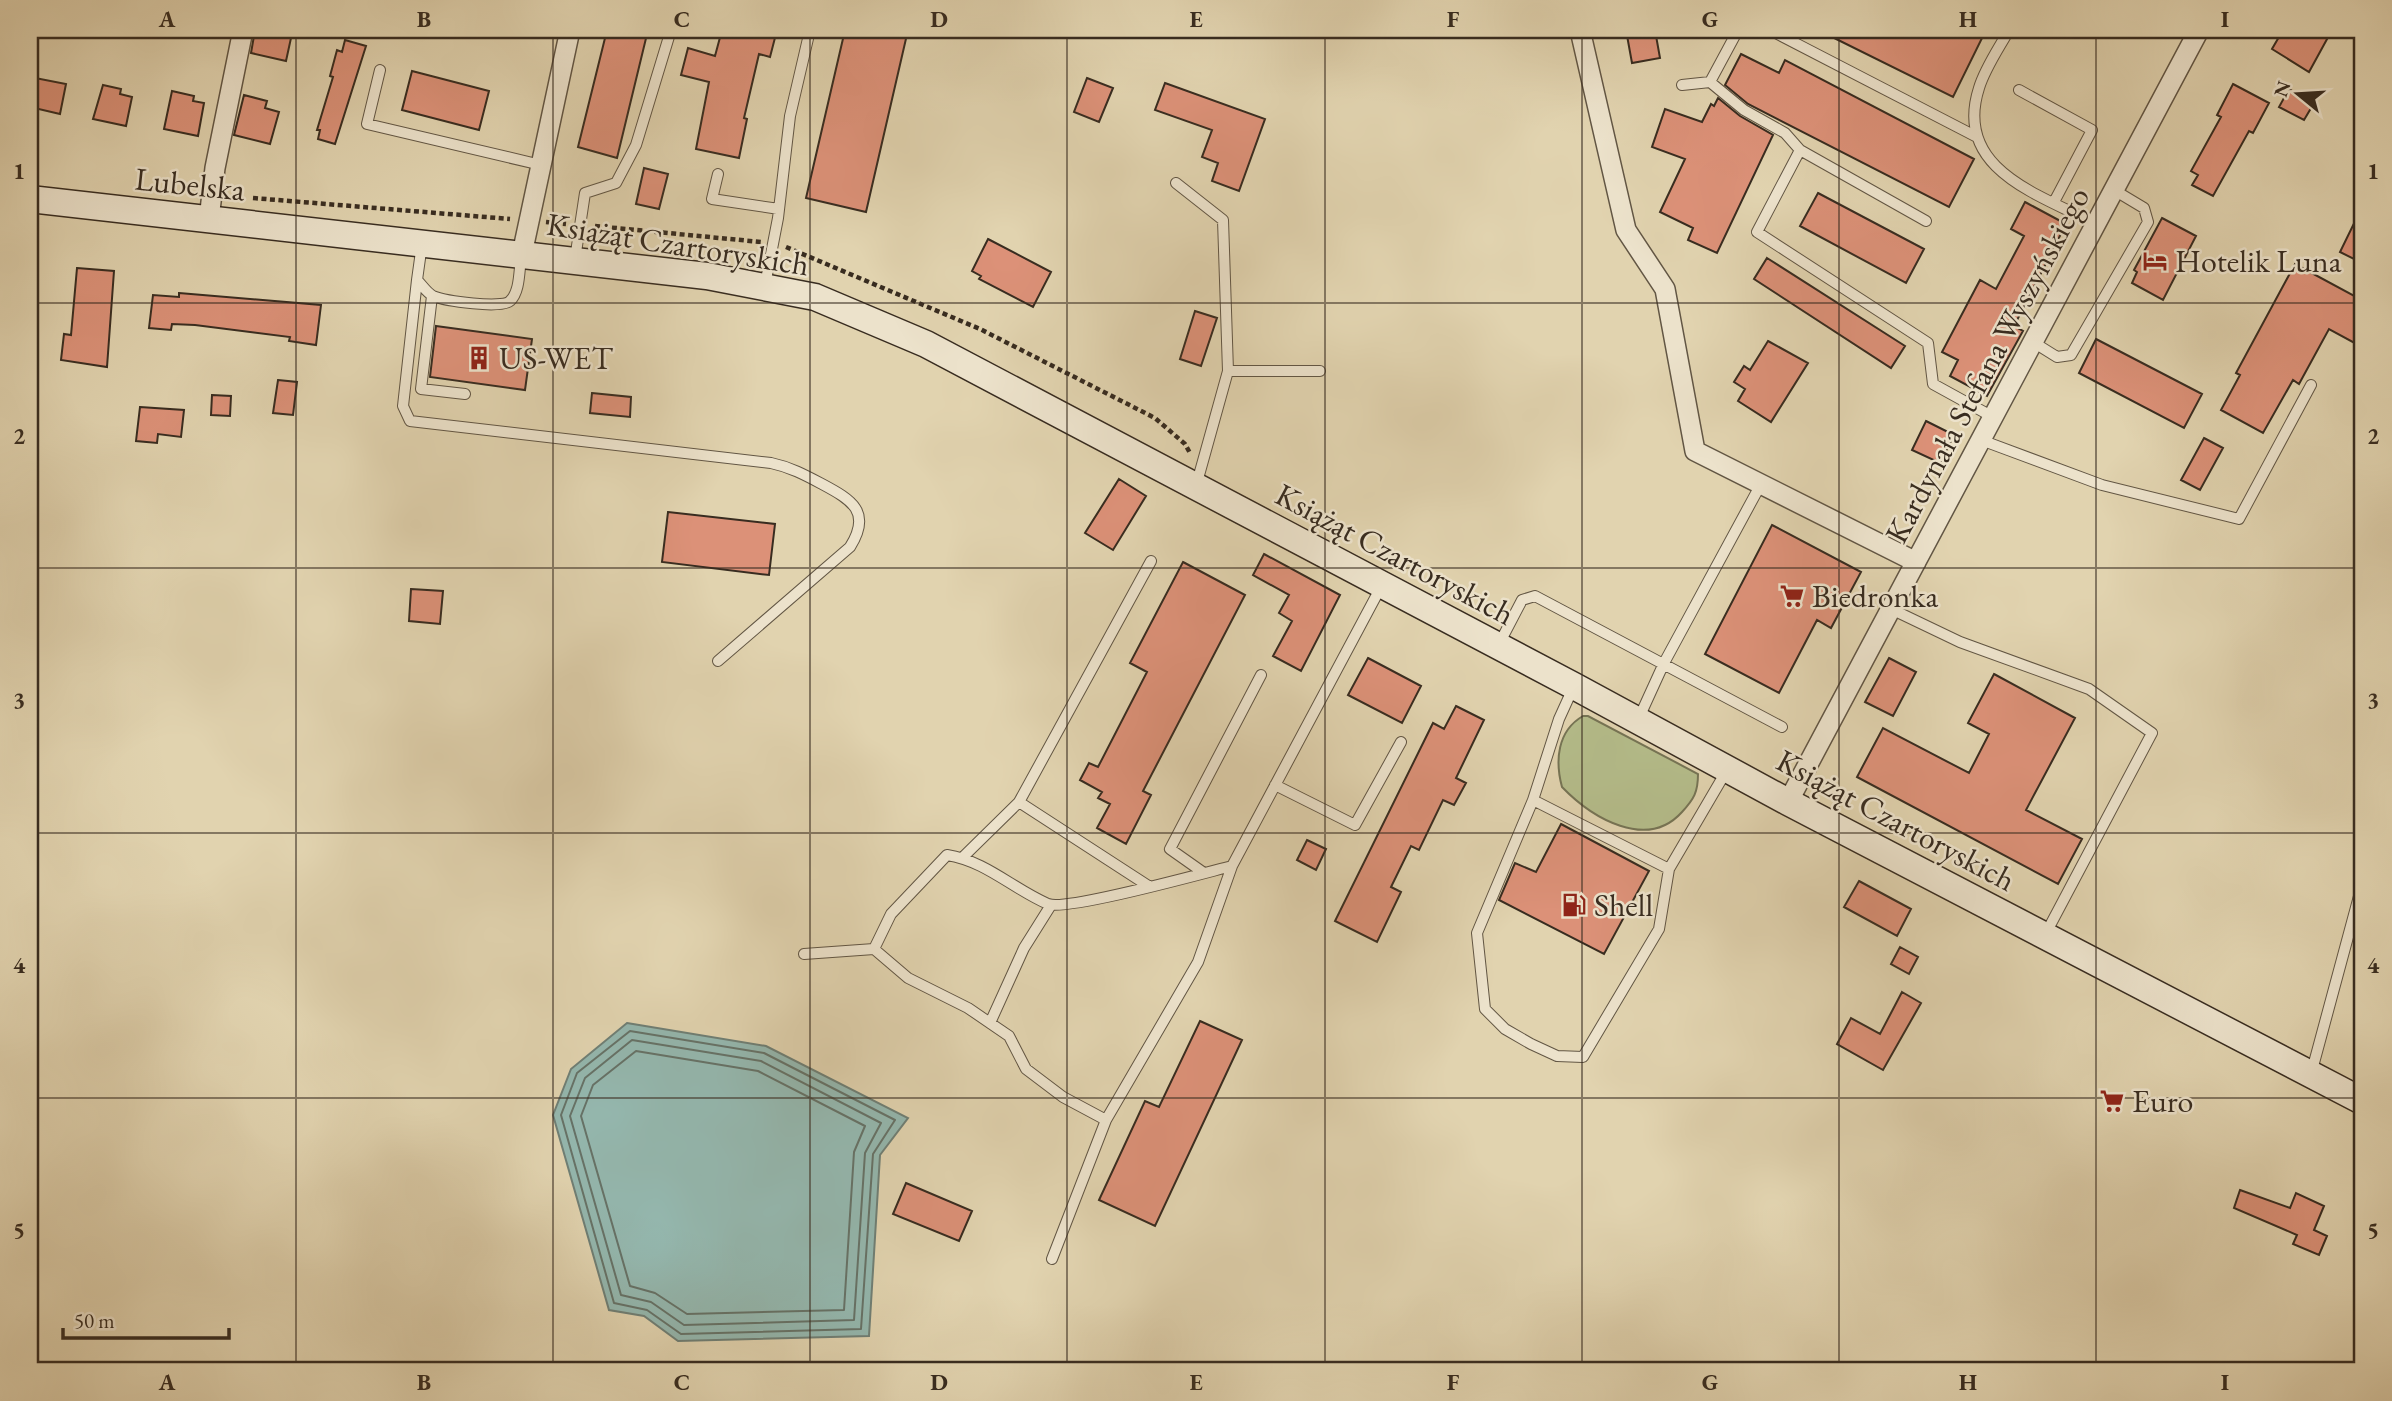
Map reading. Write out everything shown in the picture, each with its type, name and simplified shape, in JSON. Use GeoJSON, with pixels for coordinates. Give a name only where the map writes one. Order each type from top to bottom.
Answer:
{"type":"FeatureCollection","features":[{"type":"Feature","properties":{"kind":"main road","name":"Lubelska"},"geometry":{"type":"LineString","coordinates":[[30,199],[343,234]]}},
{"type":"Feature","properties":{"kind":"main road","name":"Książąt Czartoryskich"},"geometry":{"type":"LineString","coordinates":[[343,234],[575,260],[765,286],[815,297],[871,318],[1196,486],[1788,802],[2362,1101]]}},
{"type":"Feature","properties":{"kind":"street"},"geometry":{"type":"LineString","coordinates":[[209,219],[215,168],[243,30]]}},
{"type":"Feature","properties":{"kind":"street"},"geometry":{"type":"LineString","coordinates":[[522,254],[570,30]]}},
{"type":"Feature","properties":{"kind":"street"},"geometry":{"type":"LineString","coordinates":[[1580,30],[1626,230],[1665,289],[1695,451],[1916,562]]}},
{"type":"Feature","properties":{"kind":"street","name":"Kardynała Stefana Wyszyńskiego"},"geometry":{"type":"LineString","coordinates":[[1788,802],[2199,30]]}},
{"type":"Feature","properties":{"kind":"lane"},"geometry":{"type":"LineString","coordinates":[[575,260],[585,193],[616,183],[636,145],[671,30]]}},
{"type":"Feature","properties":{"kind":"lane"},"geometry":{"type":"LineString","coordinates":[[765,286],[779,209],[790,116],[810,30]]}},
{"type":"Feature","properties":{"kind":"lane"},"geometry":{"type":"LineString","coordinates":[[1710,82],[1738,30]]}},
{"type":"Feature","properties":{"kind":"lane"},"geometry":{"type":"LineString","coordinates":[[1770,30],[1977,137]]}},
{"type":"Feature","properties":{"kind":"lane"},"geometry":{"type":"LineString","coordinates":[[2009,30],[1979,85],[1973,112],[1977,137],[1988,162],[2018,183],[2096,224]]}},
{"type":"Feature","properties":{"kind":"lane"},"geometry":{"type":"LineString","coordinates":[[380,70],[367,124],[541,165]]}},
{"type":"Feature","properties":{"kind":"lane"},"geometry":{"type":"LineString","coordinates":[[1682,85],[1710,82],[1745,110],[1784,133],[1800,150],[1926,221]]}},
{"type":"Feature","properties":{"kind":"lane"},"geometry":{"type":"LineString","coordinates":[[2019,90],[2092,130],[2054,202]]}},
{"type":"Feature","properties":{"kind":"lane"},"geometry":{"type":"LineString","coordinates":[[1800,150],[1757,232],[1928,343],[1933,384],[1993,417]]}},
{"type":"Feature","properties":{"kind":"lane"},"geometry":{"type":"LineString","coordinates":[[718,174],[712,199],[779,209]]}},
{"type":"Feature","properties":{"kind":"lane"},"geometry":{"type":"LineString","coordinates":[[1175,183],[1223,220],[1228,371],[1196,486]]}},
{"type":"Feature","properties":{"kind":"lane"},"geometry":{"type":"LineString","coordinates":[[2033,342],[2057,357],[2071,355],[2148,222],[2144,208],[2113,190]]}},
{"type":"Feature","properties":{"kind":"lane"},"geometry":{"type":"LineString","coordinates":[[422,244],[403,406],[410,421],[771,463],[795,470],[849,499],[856,507],[859,528],[850,547],[718,662]]}},
{"type":"Feature","properties":{"kind":"lane"},"geometry":{"type":"LineString","coordinates":[[417,280],[432,296],[505,305],[515,294],[522,254]]}},
{"type":"Feature","properties":{"kind":"lane"},"geometry":{"type":"LineString","coordinates":[[432,296],[421,389],[465,394]]}},
{"type":"Feature","properties":{"kind":"lane"},"geometry":{"type":"LineString","coordinates":[[1228,371],[1320,371]]}},
{"type":"Feature","properties":{"kind":"lane"},"geometry":{"type":"LineString","coordinates":[[1981,440],[2102,485],[2239,519],[2311,385]]}},
{"type":"Feature","properties":{"kind":"lane"},"geometry":{"type":"LineString","coordinates":[[1637,720],[1664,663],[1761,484]]}},
{"type":"Feature","properties":{"kind":"lane"},"geometry":{"type":"LineString","coordinates":[[962,858],[1019,802],[1152,561]]}},
{"type":"Feature","properties":{"kind":"lane"},"geometry":{"type":"LineString","coordinates":[[1052,1259],[1106,1120],[1199,962],[1232,866],[1382,585]]}},
{"type":"Feature","properties":{"kind":"lane"},"geometry":{"type":"LineString","coordinates":[[1498,646],[1522,600],[1535,596],[1782,727]]}},
{"type":"Feature","properties":{"kind":"lane"},"geometry":{"type":"LineString","coordinates":[[1891,608],[1960,642],[2089,689],[2152,733],[2044,935]]}},
{"type":"Feature","properties":{"kind":"lane"},"geometry":{"type":"LineString","coordinates":[[1204,873],[1170,849],[1261,675]]}},
{"type":"Feature","properties":{"kind":"lane"},"geometry":{"type":"LineString","coordinates":[[1574,686],[1559,719],[1533,800],[1477,933],[1485,1009],[1505,1029],[1531,1044],[1558,1056],[1583,1057],[1659,929],[1669,869],[1728,769]]}},
{"type":"Feature","properties":{"kind":"lane"},"geometry":{"type":"LineString","coordinates":[[1275,785],[1355,825],[1401,742]]}},
{"type":"Feature","properties":{"kind":"lane"},"geometry":{"type":"LineString","coordinates":[[1533,800],[1669,869]]}},
{"type":"Feature","properties":{"kind":"lane"},"geometry":{"type":"LineString","coordinates":[[1019,802],[1150,887]]}},
{"type":"Feature","properties":{"kind":"lane"},"geometry":{"type":"LineString","coordinates":[[874,949],[891,914],[947,855],[962,858],[1051,905],[1150,887],[1232,866]]}},
{"type":"Feature","properties":{"kind":"lane"},"geometry":{"type":"LineString","coordinates":[[2311,1075],[2362,885]]}},
{"type":"Feature","properties":{"kind":"lane"},"geometry":{"type":"LineString","coordinates":[[990,1023],[1024,948],[1051,905]]}},
{"type":"Feature","properties":{"kind":"lane"},"geometry":{"type":"LineString","coordinates":[[804,954],[874,949],[908,978],[968,1008],[1009,1036],[1026,1069],[1063,1097],[1106,1120]]}},
{"type":"Feature","properties":{"kind":"green space"},"geometry":{"type":"Polygon","coordinates":[[[1583,716],[1588,716],[1698,774],[1697,786],[1690,803],[1668,823],[1653,829],[1637,829],[1604,819],[1574,799],[1562,787],[1560,747],[1568,730],[1583,716]]]}},
{"type":"Feature","properties":{"kind":"water"},"geometry":{"type":"Polygon","coordinates":[[[627,1023],[766,1046],[908,1118],[880,1155],[869,1336],[678,1341],[644,1316],[609,1310],[553,1115],[571,1069],[627,1023]]]}},
{"type":"Feature","properties":{"kind":"building"},"geometry":{"type":"Polygon","coordinates":[[[255,30],[291,38],[286,61],[251,53],[255,30]]]}},
{"type":"Feature","properties":{"kind":"building"},"geometry":{"type":"Polygon","coordinates":[[[607,30],[648,30],[617,158],[578,147],[607,30]]]}},
{"type":"Feature","properties":{"kind":"building"},"geometry":{"type":"Polygon","coordinates":[[[722,30],[777,30],[770,57],[759,54],[744,118],[747,119],[739,158],[696,149],[709,82],[681,75],[688,48],[715,56],[722,30]]]}},
{"type":"Feature","properties":{"kind":"building"},"geometry":{"type":"Polygon","coordinates":[[[845,30],[908,30],[866,212],[806,198],[845,30]]]}},
{"type":"Feature","properties":{"kind":"building"},"geometry":{"type":"Polygon","coordinates":[[[1626,30],[1655,30],[1660,58],[1632,63],[1626,30]]]}},
{"type":"Feature","properties":{"kind":"building"},"geometry":{"type":"Polygon","coordinates":[[[1818,30],[1986,30],[1953,97],[1818,30]]]}},
{"type":"Feature","properties":{"kind":"building"},"geometry":{"type":"Polygon","coordinates":[[[2283,30],[2332,30],[2309,72],[2272,49],[2283,30]]]}},
{"type":"Feature","properties":{"kind":"building"},"geometry":{"type":"Polygon","coordinates":[[[345,40],[366,46],[335,144],[318,139],[320,130],[317,130],[333,77],[330,76],[337,50],[342,52],[345,40]]]}},
{"type":"Feature","properties":{"kind":"building"},"geometry":{"type":"Polygon","coordinates":[[[1741,54],[1779,73],[1785,60],[1974,159],[1949,207],[1748,104],[1725,85],[1741,54]]]}},
{"type":"Feature","properties":{"kind":"building"},"geometry":{"type":"Polygon","coordinates":[[[412,71],[489,91],[479,130],[402,110],[412,71]]]}},
{"type":"Feature","properties":{"kind":"building"},"geometry":{"type":"Polygon","coordinates":[[[30,77],[66,84],[60,114],[30,107],[30,77]]]}},
{"type":"Feature","properties":{"kind":"building"},"geometry":{"type":"Polygon","coordinates":[[[1087,78],[1113,88],[1099,122],[1074,112],[1087,78]]]}},
{"type":"Feature","properties":{"kind":"building"},"geometry":{"type":"Polygon","coordinates":[[[1165,83],[1265,119],[1239,191],[1212,181],[1218,163],[1202,157],[1212,130],[1155,110],[1165,83]]]}},
{"type":"Feature","properties":{"kind":"building"},"geometry":{"type":"Polygon","coordinates":[[[2233,84],[2269,103],[2253,133],[2249,131],[2213,196],[2192,185],[2198,175],[2191,171],[2221,117],[2217,115],[2233,84]]]}},
{"type":"Feature","properties":{"kind":"building"},"geometry":{"type":"Polygon","coordinates":[[[103,85],[121,89],[120,94],[132,97],[126,126],[93,119],[103,85]]]}},
{"type":"Feature","properties":{"kind":"building"},"geometry":{"type":"Polygon","coordinates":[[[2289,89],[2314,103],[2304,120],[2279,107],[2289,89]]]}},
{"type":"Feature","properties":{"kind":"building"},"geometry":{"type":"Polygon","coordinates":[[[172,91],[194,96],[193,101],[204,103],[198,136],[164,129],[172,91]]]}},
{"type":"Feature","properties":{"kind":"building"},"geometry":{"type":"Polygon","coordinates":[[[244,95],[267,101],[265,108],[279,112],[270,144],[234,135],[244,95]]]}},
{"type":"Feature","properties":{"kind":"building"},"geometry":{"type":"Polygon","coordinates":[[[1718,98],[1740,116],[1773,135],[1717,253],[1688,240],[1693,228],[1660,212],[1685,159],[1652,147],[1665,109],[1702,122],[1711,104],[1714,106],[1718,98]]]}},
{"type":"Feature","properties":{"kind":"building"},"geometry":{"type":"Polygon","coordinates":[[[644,168],[668,174],[659,209],[636,204],[644,168]]]}},
{"type":"Feature","properties":{"kind":"building"},"geometry":{"type":"Polygon","coordinates":[[[1818,193],[1924,249],[1906,283],[1800,226],[1818,193]]]}},
{"type":"Feature","properties":{"kind":"building"},"geometry":{"type":"Polygon","coordinates":[[[2025,202],[2066,224],[2014,326],[2023,331],[1987,396],[1950,376],[1958,360],[1942,352],[1980,280],[1996,289],[2024,236],[2011,229],[2025,202]]]}},
{"type":"Feature","properties":{"kind":"building"},"geometry":{"type":"Polygon","coordinates":[[[2362,207],[2362,263],[2340,252],[2362,207]]]}},
{"type":"Feature","properties":{"kind":"building"},"geometry":{"type":"Polygon","coordinates":[[[2162,218],[2196,236],[2163,300],[2132,283],[2137,272],[2134,270],[2162,218]]]}},
{"type":"Feature","properties":{"kind":"building"},"geometry":{"type":"Polygon","coordinates":[[[988,239],[1051,272],[1033,307],[979,279],[981,276],[972,271],[988,239]]]}},
{"type":"Feature","properties":{"kind":"building"},"geometry":{"type":"Polygon","coordinates":[[[1767,258],[1905,346],[1891,368],[1754,279],[1767,258]]]}},
{"type":"Feature","properties":{"kind":"building"},"geometry":{"type":"Polygon","coordinates":[[[2295,264],[2362,300],[2362,347],[2329,329],[2299,384],[2293,380],[2263,433],[2221,410],[2240,375],[2236,373],[2295,264]]]}},
{"type":"Feature","properties":{"kind":"building"},"geometry":{"type":"Polygon","coordinates":[[[77,268],[114,271],[107,367],[61,360],[64,334],[71,335],[77,268]]]}},
{"type":"Feature","properties":{"kind":"building"},"geometry":{"type":"Polygon","coordinates":[[[179,293],[321,305],[316,345],[289,341],[290,337],[195,325],[172,324],[171,330],[149,328],[153,295],[179,297],[179,293]]]}},
{"type":"Feature","properties":{"kind":"building"},"geometry":{"type":"Polygon","coordinates":[[[1195,311],[1217,318],[1201,366],[1180,359],[1195,311]]]}},
{"type":"Feature","properties":{"kind":"building","name":"US-WET"},"geometry":{"type":"Polygon","coordinates":[[[436,326],[532,339],[525,390],[430,377],[436,326]]]}},
{"type":"Feature","properties":{"kind":"building"},"geometry":{"type":"Polygon","coordinates":[[[2096,339],[2202,394],[2184,428],[2079,373],[2096,339]]]}},
{"type":"Feature","properties":{"kind":"building"},"geometry":{"type":"Polygon","coordinates":[[[1768,341],[1808,363],[1771,422],[1738,401],[1745,389],[1734,382],[1744,366],[1750,370],[1768,341]]]}},
{"type":"Feature","properties":{"kind":"building"},"geometry":{"type":"Polygon","coordinates":[[[278,380],[297,382],[293,415],[273,413],[278,380]]]}},
{"type":"Feature","properties":{"kind":"building"},"geometry":{"type":"Polygon","coordinates":[[[592,393],[631,397],[630,417],[590,413],[592,393]]]}},
{"type":"Feature","properties":{"kind":"building"},"geometry":{"type":"Polygon","coordinates":[[[212,395],[231,396],[230,416],[211,415],[212,395]]]}},
{"type":"Feature","properties":{"kind":"building"},"geometry":{"type":"Polygon","coordinates":[[[140,407],[184,410],[181,437],[158,434],[157,443],[136,441],[140,407]]]}},
{"type":"Feature","properties":{"kind":"building"},"geometry":{"type":"Polygon","coordinates":[[[1926,421],[1954,435],[1940,463],[1912,450],[1926,421]]]}},
{"type":"Feature","properties":{"kind":"building"},"geometry":{"type":"Polygon","coordinates":[[[2204,438],[2223,448],[2200,490],[2181,480],[2204,438]]]}},
{"type":"Feature","properties":{"kind":"building"},"geometry":{"type":"Polygon","coordinates":[[[1119,479],[1146,496],[1113,550],[1085,533],[1119,479]]]}},
{"type":"Feature","properties":{"kind":"building"},"geometry":{"type":"Polygon","coordinates":[[[668,512],[775,524],[769,575],[662,562],[668,512]]]}},
{"type":"Feature","properties":{"kind":"building","name":"Biedronka"},"geometry":{"type":"Polygon","coordinates":[[[1772,525],[1861,572],[1831,628],[1817,620],[1779,693],[1705,654],[1772,525]]]}},
{"type":"Feature","properties":{"kind":"building"},"geometry":{"type":"Polygon","coordinates":[[[1264,554],[1340,595],[1301,671],[1273,656],[1292,621],[1279,613],[1289,595],[1253,575],[1264,554]]]}},
{"type":"Feature","properties":{"kind":"building"},"geometry":{"type":"Polygon","coordinates":[[[1183,562],[1245,595],[1143,791],[1151,795],[1126,844],[1097,828],[1110,804],[1098,798],[1102,792],[1080,780],[1089,763],[1098,767],[1147,672],[1130,663],[1183,562]]]}},
{"type":"Feature","properties":{"kind":"building"},"geometry":{"type":"Polygon","coordinates":[[[411,589],[443,591],[440,624],[409,621],[411,589]]]}},
{"type":"Feature","properties":{"kind":"building"},"geometry":{"type":"Polygon","coordinates":[[[1368,658],[1421,686],[1402,723],[1348,695],[1368,658]]]}},
{"type":"Feature","properties":{"kind":"building"},"geometry":{"type":"Polygon","coordinates":[[[1889,658],[1916,672],[1893,716],[1865,702],[1889,658]]]}},
{"type":"Feature","properties":{"kind":"building"},"geometry":{"type":"Polygon","coordinates":[[[1994,674],[2075,718],[2026,810],[2082,839],[2058,884],[1857,777],[1883,728],[1969,773],[1989,734],[1968,723],[1994,674]]]}},
{"type":"Feature","properties":{"kind":"building"},"geometry":{"type":"Polygon","coordinates":[[[1456,706],[1484,720],[1456,778],[1466,783],[1454,805],[1443,800],[1419,850],[1411,846],[1391,887],[1401,892],[1377,942],[1335,921],[1433,723],[1444,729],[1456,706]]]}},
{"type":"Feature","properties":{"kind":"building"},"geometry":{"type":"Polygon","coordinates":[[[1561,824],[1649,871],[1604,954],[1499,900],[1515,863],[1536,872],[1561,824]]]}},
{"type":"Feature","properties":{"kind":"building"},"geometry":{"type":"Polygon","coordinates":[[[1307,840],[1326,849],[1316,870],[1297,860],[1307,840]]]}},
{"type":"Feature","properties":{"kind":"building"},"geometry":{"type":"Polygon","coordinates":[[[1859,881],[1911,909],[1897,936],[1844,907],[1859,881]]]}},
{"type":"Feature","properties":{"kind":"building"},"geometry":{"type":"Polygon","coordinates":[[[1900,947],[1918,957],[1909,974],[1891,964],[1900,947]]]}},
{"type":"Feature","properties":{"kind":"building"},"geometry":{"type":"Polygon","coordinates":[[[1902,992],[1921,1003],[1883,1070],[1837,1044],[1851,1018],[1880,1034],[1902,992]]]}},
{"type":"Feature","properties":{"kind":"building"},"geometry":{"type":"Polygon","coordinates":[[[1200,1021],[1242,1040],[1155,1226],[1099,1200],[1145,1101],[1159,1107],[1200,1021]]]}},
{"type":"Feature","properties":{"kind":"building"},"geometry":{"type":"Polygon","coordinates":[[[906,1183],[972,1211],[959,1241],[893,1214],[906,1183]]]}},
{"type":"Feature","properties":{"kind":"building"},"geometry":{"type":"Polygon","coordinates":[[[2240,1190],[2290,1208],[2296,1193],[2324,1206],[2314,1230],[2327,1236],[2319,1255],[2293,1244],[2297,1235],[2234,1208],[2240,1190]]]}},
{"type":"Feature","properties":{"kind":"place","name":"Hotelik Luna"},"geometry":{"type":"Point","coordinates":[2155,261]}},
{"type":"Feature","properties":{"kind":"place","name":"US-WET"},"geometry":{"type":"Point","coordinates":[479,358]}},
{"type":"Feature","properties":{"kind":"place","name":"Biedronka"},"geometry":{"type":"Point","coordinates":[1792,596]}},
{"type":"Feature","properties":{"kind":"place","name":"Shell"},"geometry":{"type":"Point","coordinates":[1574,905]}},
{"type":"Feature","properties":{"kind":"place","name":"Euro"},"geometry":{"type":"Point","coordinates":[2112,1101]}}]}
